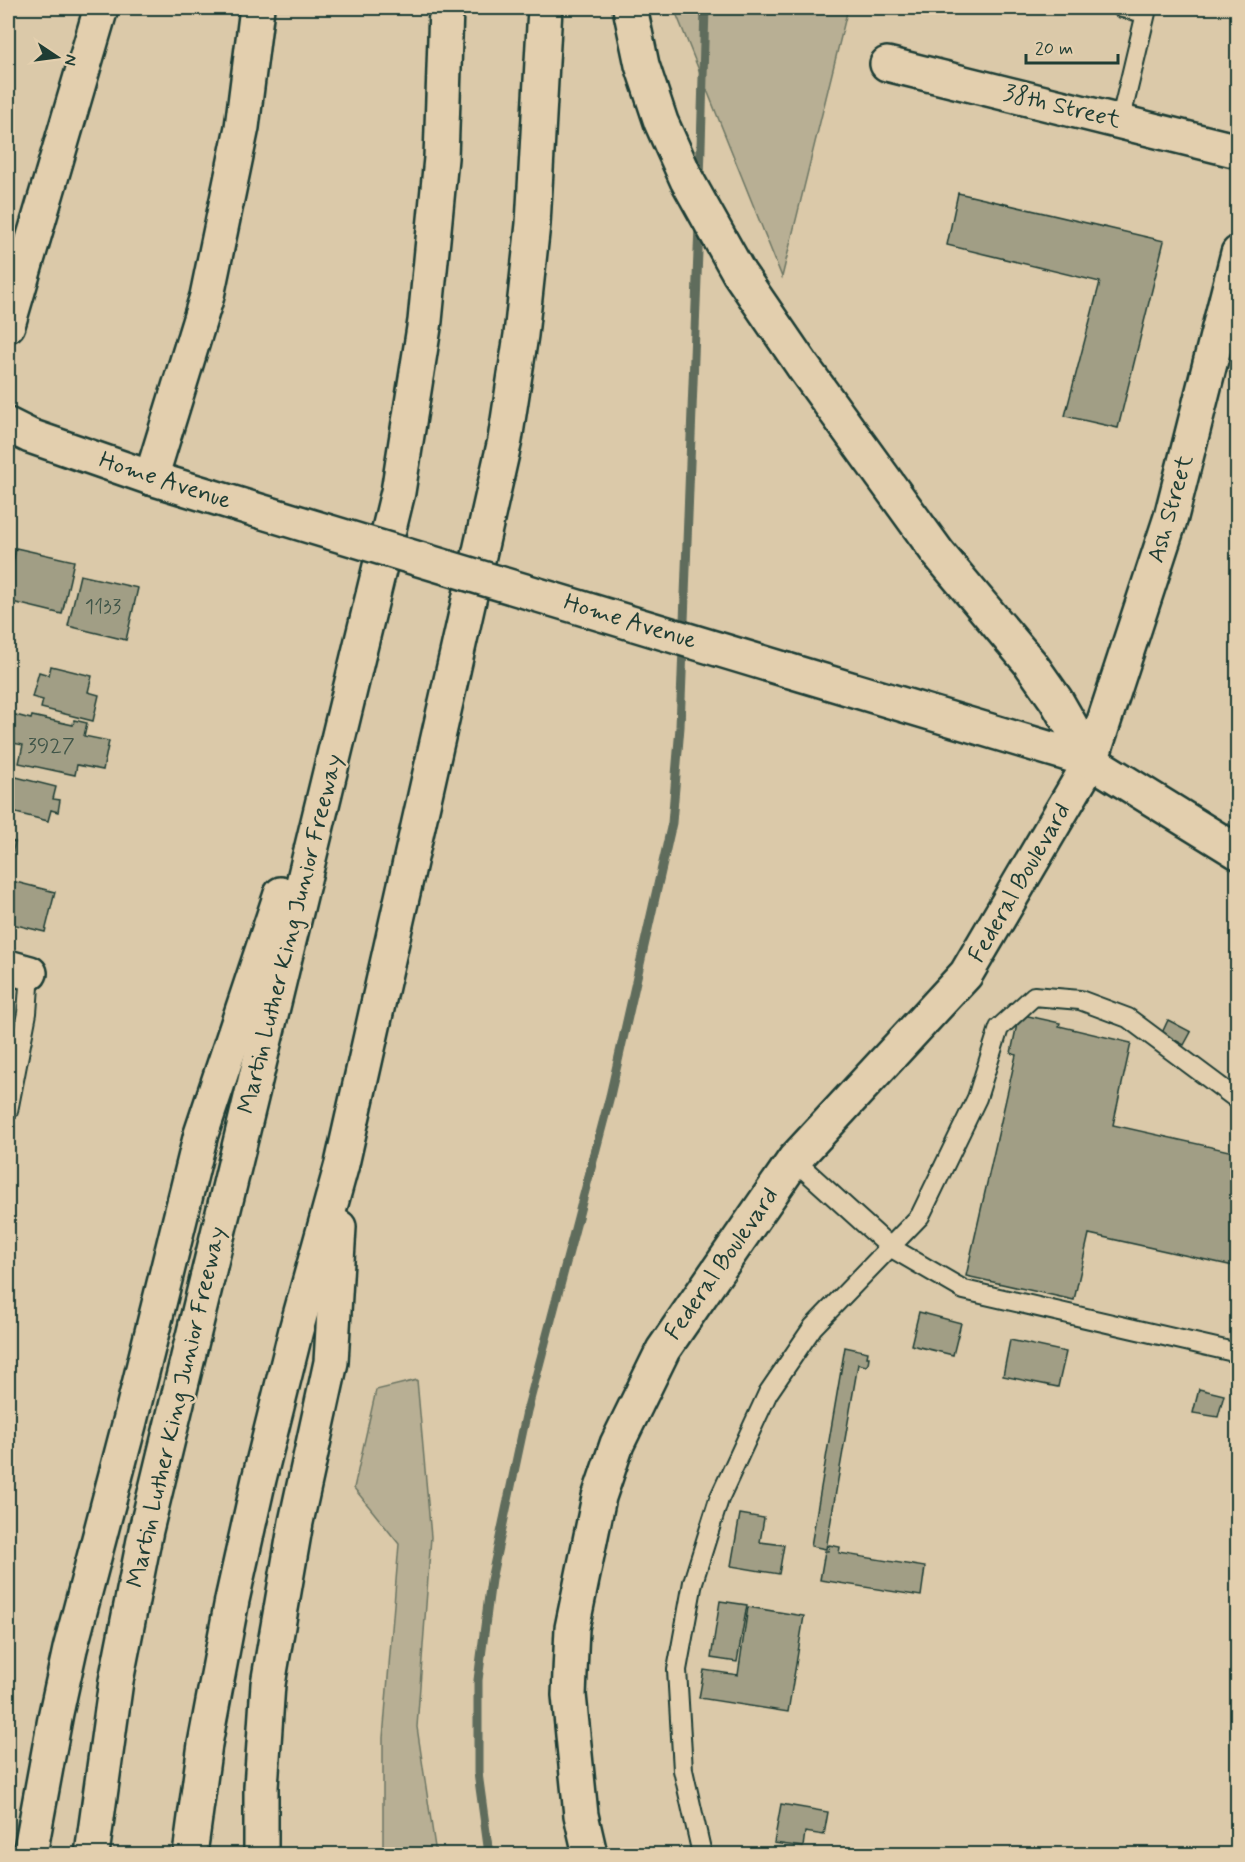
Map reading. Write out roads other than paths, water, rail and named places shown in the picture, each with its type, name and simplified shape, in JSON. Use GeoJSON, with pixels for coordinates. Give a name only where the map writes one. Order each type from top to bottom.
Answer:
{"type":"FeatureCollection","features":[{"type":"Feature","properties":{"kind":"main road"},"geometry":{"type":"LineString","coordinates":[[8,325],[101,8]]}},
{"type":"Feature","properties":{"kind":"main road"},"geometry":{"type":"LineString","coordinates":[[151,478],[207,296],[242,127],[256,8]]}},
{"type":"Feature","properties":{"kind":"main road","name":"Martin Luther King Junior Freeway"},"geometry":{"type":"LineString","coordinates":[[92,1854],[116,1681],[146,1530],[398,492],[425,321],[441,158],[446,8]]}},
{"type":"Feature","properties":{"kind":"main road"},"geometry":{"type":"LineString","coordinates":[[190,1854],[205,1744],[239,1567],[296,1330],[342,1164],[506,440],[521,335],[533,224],[545,8]]}},
{"type":"Feature","properties":{"kind":"main road"},"geometry":{"type":"LineString","coordinates":[[630,8],[642,64],[661,122],[687,180],[750,292],[938,553],[1030,663],[1056,700],[1091,761]]}},
{"type":"Feature","properties":{"kind":"main road","name":"38th Street"},"geometry":{"type":"LineString","coordinates":[[887,64],[1238,151]]}},
{"type":"Feature","properties":{"kind":"main road","name":"Ash Street"},"geometry":{"type":"LineString","coordinates":[[1091,761],[1171,517],[1238,253]]}},
{"type":"Feature","properties":{"kind":"main road","name":"Home Avenue"},"geometry":{"type":"LineString","coordinates":[[8,425],[30,436],[151,478],[1091,761],[1238,852]]}},
{"type":"Feature","properties":{"kind":"main road"},"geometry":{"type":"LineString","coordinates":[[30,1854],[70,1649],[130,1421],[201,1134],[358,658]]}},
{"type":"Feature","properties":{"kind":"main road","name":"Federal Boulevard"},"geometry":{"type":"LineString","coordinates":[[590,1854],[581,1815],[569,1695],[572,1628],[599,1497],[617,1444],[663,1350],[794,1160],[966,974],[1091,761]]}},
{"type":"Feature","properties":{"kind":"main road"},"geometry":{"type":"LineString","coordinates":[[261,1854],[261,1787],[268,1684],[296,1522],[331,1362],[342,1164]]}},
{"type":"Feature","properties":{"kind":"lane"},"geometry":{"type":"LineString","coordinates":[[1120,122],[1146,13],[1122,8]]}},
{"type":"Feature","properties":{"kind":"lane"},"geometry":{"type":"LineString","coordinates":[[8,1111],[27,1013],[19,970]]}},
{"type":"Feature","properties":{"kind":"lane"},"geometry":{"type":"LineString","coordinates":[[702,1854],[683,1770],[677,1670],[693,1582],[719,1498],[768,1393],[813,1327],[920,1216],[977,1098],[999,1028],[1034,996],[1080,1000],[1128,1018],[1238,1100]]}},
{"type":"Feature","properties":{"kind":"lane"},"geometry":{"type":"LineString","coordinates":[[794,1160],[890,1247],[964,1290],[1238,1353]]}},
{"type":"Feature","properties":{"kind":"waterway"},"geometry":{"type":"LineString","coordinates":[[700,181],[705,8]]}},
{"type":"Feature","properties":{"kind":"waterway"},"geometry":{"type":"LineString","coordinates":[[489,1854],[478,1773],[478,1680],[491,1580],[527,1411],[610,1096],[672,823],[680,727],[699,225]]}}]}
